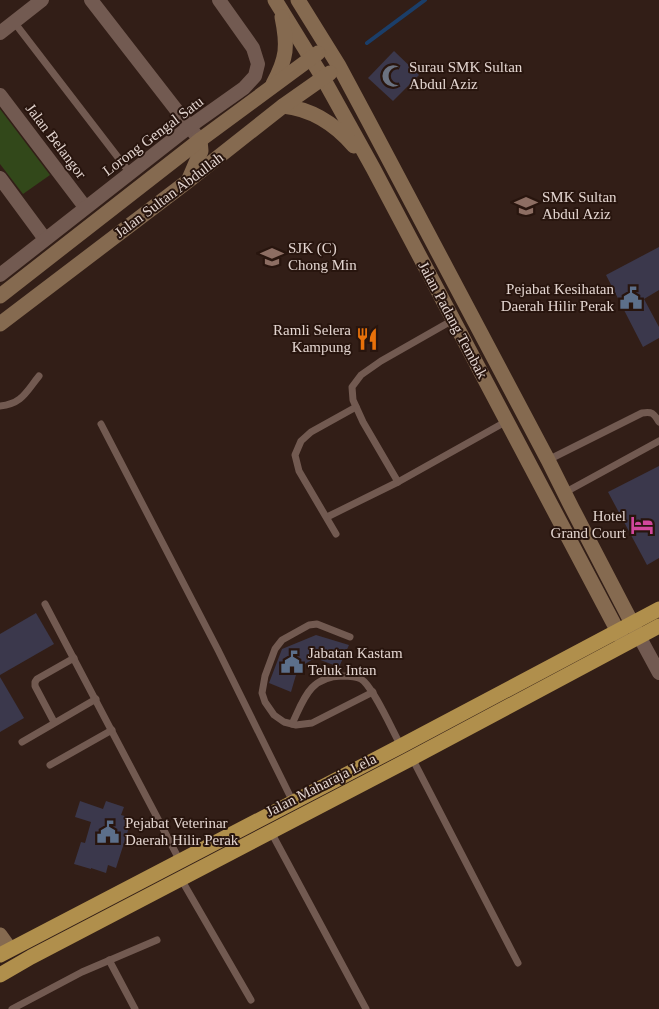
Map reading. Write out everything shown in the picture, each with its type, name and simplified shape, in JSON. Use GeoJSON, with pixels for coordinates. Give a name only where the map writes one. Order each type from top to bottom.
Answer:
{"type":"FeatureCollection","features":[{"type":"Feature","properties":{"kind":"highway","name":"Jalan Maharaja Lela"},"geometry":{"type":"LineString","coordinates":[[0,975],[412,758],[636,630],[659,609]]}},
{"type":"Feature","properties":{"kind":"highway","name":"Jalan Maharaja Lela"},"geometry":{"type":"LineString","coordinates":[[636,630],[659,626]]}},
{"type":"Feature","properties":{"kind":"highway","name":"Jalan Maharaja Lela"},"geometry":{"type":"LineString","coordinates":[[5,952],[401,746],[621,638]]}},
{"type":"Feature","properties":{"kind":"main road","name":"Jalan Padang Tembak"},"geometry":{"type":"LineString","coordinates":[[298,0],[339,66],[636,630]]}},
{"type":"Feature","properties":{"kind":"main road","name":"Jalan Padang Tembak"},"geometry":{"type":"LineString","coordinates":[[277,3],[323,78],[373,168],[621,638]]}},
{"type":"Feature","properties":{"kind":"main road"},"geometry":{"type":"LineString","coordinates":[[271,87],[286,53],[285,36],[277,3]]}},
{"type":"Feature","properties":{"kind":"main road","name":"Jalan Sultan Abdullah"},"geometry":{"type":"LineString","coordinates":[[0,296],[200,140],[327,46]]}},
{"type":"Feature","properties":{"kind":"main road","name":"Jalan Sultan Abdullah"},"geometry":{"type":"LineString","coordinates":[[0,324],[283,106],[339,66]]}},
{"type":"Feature","properties":{"kind":"main road"},"geometry":{"type":"LineString","coordinates":[[283,106],[309,111],[333,125],[345,135],[373,168]]}},
{"type":"Feature","properties":{"kind":"main road"},"geometry":{"type":"LineString","coordinates":[[188,181],[201,151],[200,140]]}},
{"type":"Feature","properties":{"kind":"main road"},"geometry":{"type":"LineString","coordinates":[[0,935],[5,952]]}},
{"type":"Feature","properties":{"kind":"street"},"geometry":{"type":"LineString","coordinates":[[5,27],[42,0]]}},
{"type":"Feature","properties":{"kind":"street"},"geometry":{"type":"LineString","coordinates":[[91,0],[200,140]]}},
{"type":"Feature","properties":{"kind":"street","name":"Lorong Gengal Satu"},"geometry":{"type":"LineString","coordinates":[[0,275],[189,127],[244,88],[255,76],[258,64],[253,48],[219,0]]}},
{"type":"Feature","properties":{"kind":"street","name":"Jalan Belangor"},"geometry":{"type":"LineString","coordinates":[[0,95],[85,207]]}},
{"type":"Feature","properties":{"kind":"street"},"geometry":{"type":"LineString","coordinates":[[0,178],[45,239]]}},
{"type":"Feature","properties":{"kind":"street"},"geometry":{"type":"LineString","coordinates":[[636,630],[659,673]]}},
{"type":"Feature","properties":{"kind":"lane"},"geometry":{"type":"LineString","coordinates":[[5,27],[130,173]]}},
{"type":"Feature","properties":{"kind":"lane"},"geometry":{"type":"LineString","coordinates":[[398,482],[363,422],[353,400],[352,387],[361,375],[381,361],[453,320]]}},
{"type":"Feature","properties":{"kind":"lane"},"geometry":{"type":"LineString","coordinates":[[0,406],[10,405],[20,400],[39,376]]}},
{"type":"Feature","properties":{"kind":"lane"},"geometry":{"type":"LineString","coordinates":[[336,534],[299,471],[295,455],[301,441],[311,432],[356,407]]}},
{"type":"Feature","properties":{"kind":"lane"},"geometry":{"type":"LineString","coordinates":[[548,460],[642,413],[654,414],[659,422]]}},
{"type":"Feature","properties":{"kind":"lane"},"geometry":{"type":"LineString","coordinates":[[327,517],[398,482],[507,421]]}},
{"type":"Feature","properties":{"kind":"lane"},"geometry":{"type":"LineString","coordinates":[[102,424],[218,650],[293,802]]}},
{"type":"Feature","properties":{"kind":"lane"},"geometry":{"type":"LineString","coordinates":[[564,493],[659,441]]}},
{"type":"Feature","properties":{"kind":"lane"},"geometry":{"type":"LineString","coordinates":[[45,604],[180,861]]}},
{"type":"Feature","properties":{"kind":"lane"},"geometry":{"type":"LineString","coordinates":[[350,638],[317,624],[309,625],[282,640],[275,649],[264,676],[262,693],[265,702],[274,715],[284,722],[296,725],[312,723],[373,692]]}},
{"type":"Feature","properties":{"kind":"lane"},"geometry":{"type":"LineString","coordinates":[[54,722],[35,686],[35,682],[37,679],[74,658]]}},
{"type":"Feature","properties":{"kind":"lane"},"geometry":{"type":"LineString","coordinates":[[292,724],[306,695],[313,686],[325,679],[344,676],[361,679],[373,692],[401,746]]}},
{"type":"Feature","properties":{"kind":"lane"},"geometry":{"type":"LineString","coordinates":[[22,742],[96,699]]}},
{"type":"Feature","properties":{"kind":"lane"},"geometry":{"type":"LineString","coordinates":[[50,766],[112,730]]}},
{"type":"Feature","properties":{"kind":"lane"},"geometry":{"type":"LineString","coordinates":[[412,758],[518,963]]}},
{"type":"Feature","properties":{"kind":"lane"},"geometry":{"type":"LineString","coordinates":[[271,831],[366,1009]]}},
{"type":"Feature","properties":{"kind":"lane"},"geometry":{"type":"LineString","coordinates":[[181,878],[251,1000]]}},
{"type":"Feature","properties":{"kind":"lane"},"geometry":{"type":"LineString","coordinates":[[12,1009],[82,972],[157,940]]}},
{"type":"Feature","properties":{"kind":"lane"},"geometry":{"type":"LineString","coordinates":[[109,960],[135,1009]]}},
{"type":"Feature","properties":{"kind":"green space"},"geometry":{"type":"Polygon","coordinates":[[[0,109],[50,175],[23,194],[0,164],[0,109]]]}},
{"type":"Feature","properties":{"kind":"building","name":"Surau SMK Sultan Abdul Aziz"},"geometry":{"type":"Polygon","coordinates":[[[394,51],[419,75],[393,101],[368,78],[394,51]]]}},
{"type":"Feature","properties":{"kind":"building","name":"Pejabat Kesihatan Daerah Hilir Perak"},"geometry":{"type":"Polygon","coordinates":[[[659,247],[659,290],[644,299],[659,327],[659,338],[643,347],[606,275],[659,247]]]}},
{"type":"Feature","properties":{"kind":"building","name":"Hotel Grand Court"},"geometry":{"type":"Polygon","coordinates":[[[659,466],[659,558],[647,565],[608,492],[659,466]]]}},
{"type":"Feature","properties":{"kind":"building"},"geometry":{"type":"Polygon","coordinates":[[[36,613],[54,644],[0,675],[0,634],[36,613]]]}},
{"type":"Feature","properties":{"kind":"building","name":"Jabatan Kastam Teluk Intan"},"geometry":{"type":"Polygon","coordinates":[[[316,635],[349,645],[339,667],[315,658],[298,668],[291,692],[269,683],[282,649],[316,635]]]}},
{"type":"Feature","properties":{"kind":"building"},"geometry":{"type":"Polygon","coordinates":[[[0,677],[24,718],[0,732],[0,677]]]}},
{"type":"Feature","properties":{"kind":"building","name":"Pejabat Veterinar Daerah Hilir Perak"},"geometry":{"type":"Polygon","coordinates":[[[80,801],[103,809],[106,801],[124,807],[121,815],[132,818],[116,868],[108,865],[106,873],[74,864],[81,842],[85,843],[91,822],[75,817],[80,801]]]}},
{"type":"Feature","properties":{"kind":"waterway"},"geometry":{"type":"LineString","coordinates":[[367,43],[425,0]]}},
{"type":"Feature","properties":{"kind":"place","name":"Surau SMK Sultan Abdul Aziz"},"geometry":{"type":"Point","coordinates":[393,76]}},
{"type":"Feature","properties":{"kind":"place","name":"SMK Sultan Abdul Aziz"},"geometry":{"type":"Point","coordinates":[526,206]}},
{"type":"Feature","properties":{"kind":"place","name":"SJK (C) Chong Min"},"geometry":{"type":"Point","coordinates":[272,257]}},
{"type":"Feature","properties":{"kind":"place","name":"Pejabat Kesihatan Daerah Hilir Perak"},"geometry":{"type":"Point","coordinates":[631,298]}},
{"type":"Feature","properties":{"kind":"place","name":"Ramli Selera Kampung"},"geometry":{"type":"Point","coordinates":[367,339]}},
{"type":"Feature","properties":{"kind":"place","name":"Hotel Grand Court"},"geometry":{"type":"Point","coordinates":[642,525]}},
{"type":"Feature","properties":{"kind":"place","name":"Jabatan Kastam Teluk Intan"},"geometry":{"type":"Point","coordinates":[292,662]}},
{"type":"Feature","properties":{"kind":"place","name":"Pejabat Veterinar Daerah Hilir Perak"},"geometry":{"type":"Point","coordinates":[108,832]}}]}
